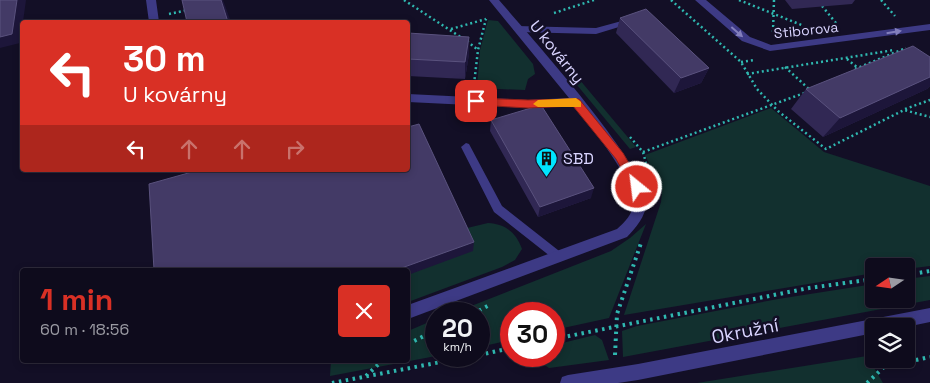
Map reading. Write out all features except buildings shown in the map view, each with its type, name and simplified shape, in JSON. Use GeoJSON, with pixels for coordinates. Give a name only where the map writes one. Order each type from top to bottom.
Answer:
{"type":"FeatureCollection","features":[{"type":"Feature","properties":{"kind":"street"},"geometry":{"type":"LineString","coordinates":[[150,0],[154,20]]}},
{"type":"Feature","properties":{"kind":"street","name":"U kovárny"},"geometry":{"type":"LineString","coordinates":[[410,311],[565,255],[622,232],[631,224],[640,200],[637,187],[619,156],[494,0]]}},
{"type":"Feature","properties":{"kind":"street","name":"Stiborova"},"geometry":{"type":"LineString","coordinates":[[700,0],[746,39],[770,48],[930,27]]}},
{"type":"Feature","properties":{"kind":"street","name":"U kovárny"},"geometry":{"type":"LineString","coordinates":[[410,98],[528,104],[576,102]]}},
{"type":"Feature","properties":{"kind":"street","name":"Okružní"},"geometry":{"type":"LineString","coordinates":[[568,383],[638,372],[930,315]]}},
{"type":"Feature","properties":{"kind":"lane"},"geometry":{"type":"LineString","coordinates":[[517,29],[596,31],[636,19]]}},
{"type":"Feature","properties":{"kind":"lane"},"geometry":{"type":"LineString","coordinates":[[466,147],[498,208],[565,255]]}},
{"type":"Feature","properties":{"kind":"path"},"geometry":{"type":"LineString","coordinates":[[404,0],[450,29],[478,50]]}},
{"type":"Feature","properties":{"kind":"path"},"geometry":{"type":"LineString","coordinates":[[552,14],[594,0]]}},
{"type":"Feature","properties":{"kind":"path"},"geometry":{"type":"LineString","coordinates":[[671,0],[741,62],[746,74],[770,105],[826,149],[904,110],[930,100]]}},
{"type":"Feature","properties":{"kind":"path"},"geometry":{"type":"LineString","coordinates":[[739,0],[809,28]]}},
{"type":"Feature","properties":{"kind":"path"},"geometry":{"type":"LineString","coordinates":[[772,31],[774,0]]}},
{"type":"Feature","properties":{"kind":"path"},"geometry":{"type":"LineString","coordinates":[[880,0],[901,21]]}},
{"type":"Feature","properties":{"kind":"path"},"geometry":{"type":"LineString","coordinates":[[822,6],[837,24]]}},
{"type":"Feature","properties":{"kind":"path"},"geometry":{"type":"LineString","coordinates":[[169,14],[189,9]]}},
{"type":"Feature","properties":{"kind":"path"},"geometry":{"type":"LineString","coordinates":[[450,29],[486,19],[478,50],[473,92]]}},
{"type":"Feature","properties":{"kind":"path"},"geometry":{"type":"LineString","coordinates":[[746,74],[906,48],[850,72]]}},
{"type":"Feature","properties":{"kind":"path"},"geometry":{"type":"LineString","coordinates":[[888,56],[894,61]]}},
{"type":"Feature","properties":{"kind":"path"},"geometry":{"type":"LineString","coordinates":[[846,58],[858,68]]}},
{"type":"Feature","properties":{"kind":"path"},"geometry":{"type":"LineString","coordinates":[[786,68],[810,90]]}},
{"type":"Feature","properties":{"kind":"path"},"geometry":{"type":"LineString","coordinates":[[643,152],[818,87]]}},
{"type":"Feature","properties":{"kind":"path"},"geometry":{"type":"LineString","coordinates":[[904,110],[930,117]]}},
{"type":"Feature","properties":{"kind":"path"},"geometry":{"type":"LineString","coordinates":[[615,359],[617,314],[643,239]]}},
{"type":"Feature","properties":{"kind":"path"},"geometry":{"type":"LineString","coordinates":[[915,274],[930,272]]}},
{"type":"Feature","properties":{"kind":"path"},"geometry":{"type":"LineString","coordinates":[[565,337],[809,288],[865,280]]}},
{"type":"Feature","properties":{"kind":"path"},"geometry":{"type":"LineString","coordinates":[[410,343],[425,336]]}},
{"type":"Feature","properties":{"kind":"path"},"geometry":{"type":"LineString","coordinates":[[867,383],[884,367],[930,357]]}},
{"type":"Feature","properties":{"kind":"path"},"geometry":{"type":"LineString","coordinates":[[366,376],[380,363]]}},
{"type":"Feature","properties":{"kind":"path"},"geometry":{"type":"LineString","coordinates":[[332,383],[425,365]]}},
{"type":"Feature","properties":{"kind":"green space"},"geometry":{"type":"Polygon","coordinates":[[[488,20],[498,21],[533,64],[535,74],[528,79],[525,90],[477,88],[480,50],[488,20]]]}},
{"type":"Feature","properties":{"kind":"green space"},"geometry":{"type":"Polygon","coordinates":[[[543,36],[636,147],[630,149],[538,38],[543,36]]]}},
{"type":"Feature","properties":{"kind":"green space"},"geometry":{"type":"Polygon","coordinates":[[[771,108],[824,152],[930,186],[930,266],[915,268],[915,258],[865,258],[865,275],[624,315],[661,202],[662,191],[645,155],[771,108]]]}},
{"type":"Feature","properties":{"kind":"green space"},"geometry":{"type":"Polygon","coordinates":[[[488,223],[500,225],[517,238],[522,249],[515,260],[502,267],[410,301],[410,273],[463,229],[488,223]]]}},
{"type":"Feature","properties":{"kind":"green space"},"geometry":{"type":"Polygon","coordinates":[[[646,224],[609,318],[565,328],[565,302],[500,302],[500,342],[490,345],[490,302],[481,302],[611,251],[646,224]]]}},
{"type":"Feature","properties":{"kind":"green space"},"geometry":{"type":"Polygon","coordinates":[[[930,276],[930,300],[915,303],[915,278],[930,276]]]}},
{"type":"Feature","properties":{"kind":"green space"},"geometry":{"type":"Polygon","coordinates":[[[865,285],[865,308],[887,308],[623,357],[622,331],[637,326],[778,299],[865,285]]]}},
{"type":"Feature","properties":{"kind":"green space"},"geometry":{"type":"Polygon","coordinates":[[[425,324],[425,358],[410,361],[410,330],[425,324]]]}},
{"type":"Feature","properties":{"kind":"green space"},"geometry":{"type":"Polygon","coordinates":[[[595,335],[602,340],[609,360],[565,366],[565,342],[595,335]]]}},
{"type":"Feature","properties":{"kind":"green space"},"geometry":{"type":"Polygon","coordinates":[[[865,356],[865,368],[874,368],[883,383],[697,383],[865,356]]]}},
{"type":"Feature","properties":{"kind":"green space"},"geometry":{"type":"Polygon","coordinates":[[[331,363],[399,363],[330,376],[331,363]]]}},
{"type":"Feature","properties":{"kind":"slow traffic"},"geometry":{"type":"LineString","coordinates":[[538,104],[576,102],[578,104]]}},
{"type":"Feature","properties":{"kind":"place","name":"SBD"},"geometry":{"type":"Point","coordinates":[547,177]}},
{"type":"Feature","properties":{"kind":"route"},"geometry":{"type":"LineString","coordinates":[[476,101],[528,104],[576,102],[619,156],[637,187]]}}]}
